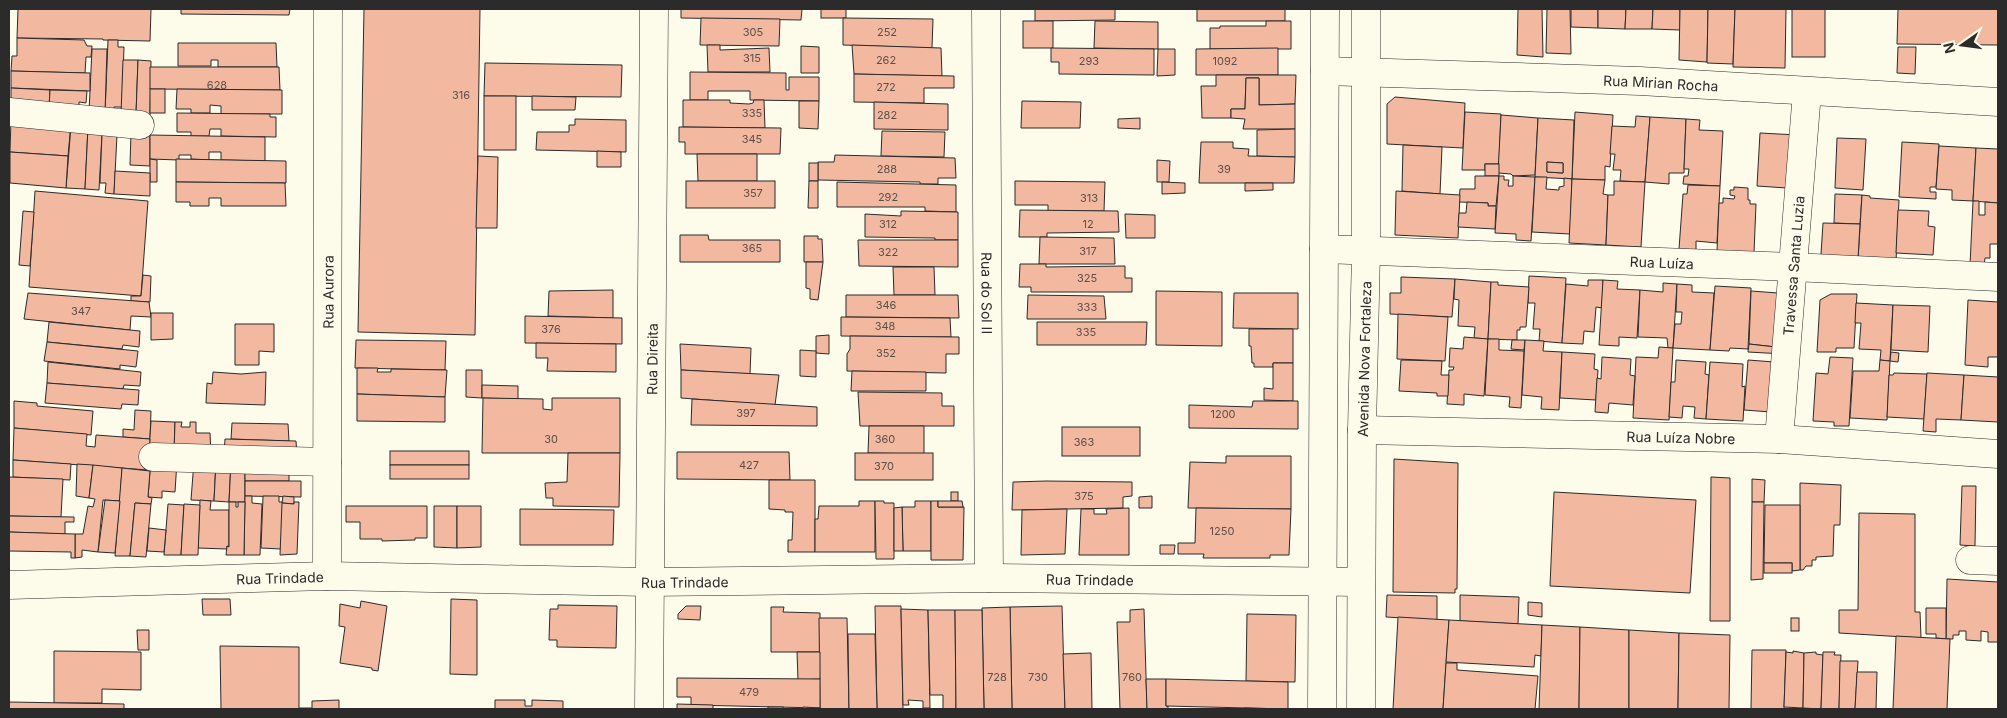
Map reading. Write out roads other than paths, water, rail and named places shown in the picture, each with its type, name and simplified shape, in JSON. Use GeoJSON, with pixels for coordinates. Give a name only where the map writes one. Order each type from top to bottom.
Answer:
{"type":"FeatureCollection","features":[{"type":"Feature","properties":{"kind":"street","name":"Rua Aurora"},"geometry":{"type":"LineString","coordinates":[[327,576],[328,9]]}},
{"type":"Feature","properties":{"kind":"street","name":"Rua Direita"},"geometry":{"type":"LineString","coordinates":[[649,709],[654,9]]}},
{"type":"Feature","properties":{"kind":"street","name":"Rua do Sol II"},"geometry":{"type":"LineString","coordinates":[[986,9],[989,578]]}},
{"type":"Feature","properties":{"kind":"street"},"geometry":{"type":"LineString","coordinates":[[1322,709],[1325,9]]}},
{"type":"Feature","properties":{"kind":"street","name":"Avenida Nova Fortaleza"},"geometry":{"type":"LineString","coordinates":[[1361,709],[1362,430],[1366,251],[1366,9]]}},
{"type":"Feature","properties":{"kind":"street","name":"Rua Mirian Rocha"},"geometry":{"type":"LineString","coordinates":[[1325,71],[1365,74],[1640,81],[1998,102]]}},
{"type":"Feature","properties":{"kind":"street","name":"Travessa Santa Luzia"},"geometry":{"type":"LineString","coordinates":[[1779,439],[1807,92]]}},
{"type":"Feature","properties":{"kind":"street"},"geometry":{"type":"LineString","coordinates":[[9,112],[140,125]]}},
{"type":"Feature","properties":{"kind":"street","name":"Rua Luíza"},"geometry":{"type":"LineString","coordinates":[[1324,249],[1998,277]]}},
{"type":"Feature","properties":{"kind":"street","name":"Rua Luíza Nobre"},"geometry":{"type":"LineString","coordinates":[[1362,430],[1779,439],[1998,454]]}},
{"type":"Feature","properties":{"kind":"street"},"geometry":{"type":"LineString","coordinates":[[152,457],[327,462]]}},
{"type":"Feature","properties":{"kind":"street"},"geometry":{"type":"LineString","coordinates":[[1970,560],[1998,561]]}},
{"type":"Feature","properties":{"kind":"street","name":"Rua Trindade"},"geometry":{"type":"LineString","coordinates":[[9,586],[327,576],[649,582],[989,578],[1361,582]]}}]}
